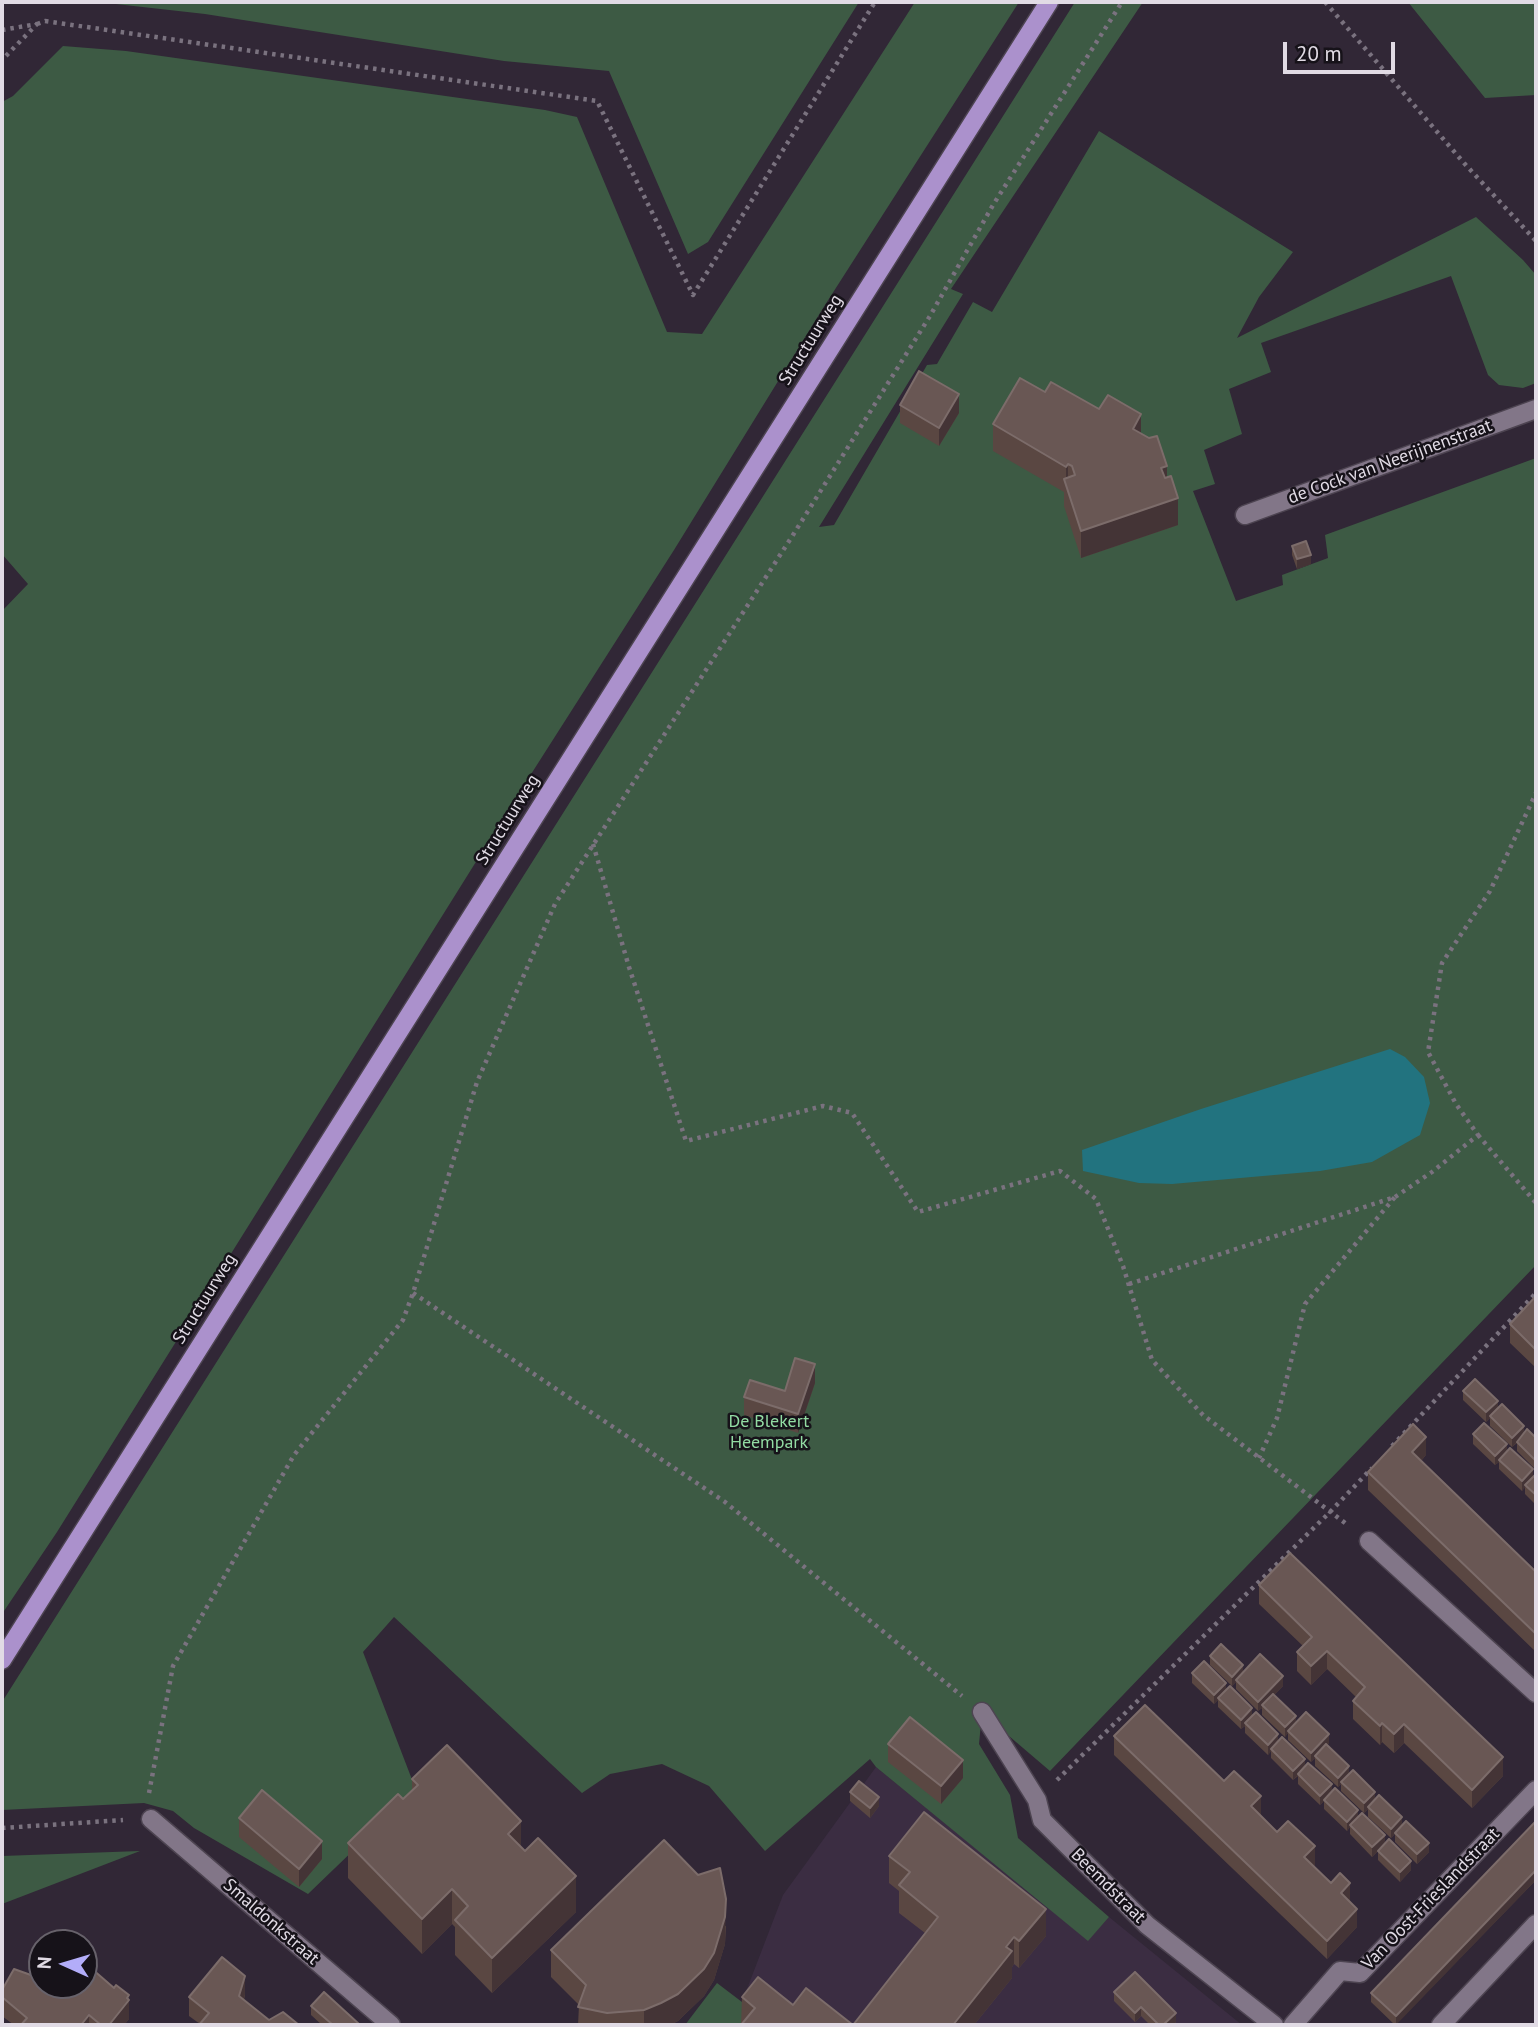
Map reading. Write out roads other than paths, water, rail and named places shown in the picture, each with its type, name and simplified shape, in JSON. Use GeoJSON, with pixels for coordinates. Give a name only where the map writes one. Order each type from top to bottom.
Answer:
{"type":"FeatureCollection","features":[{"type":"Feature","properties":{"kind":"main road","name":"Structuurweg"},"geometry":{"type":"LineString","coordinates":[[2,1660],[1049,2]]}},
{"type":"Feature","properties":{"kind":"street","name":"de Cock van Neerijnenstraat"},"geometry":{"type":"LineString","coordinates":[[1245,515],[1536,409]]}},
{"type":"Feature","properties":{"kind":"street"},"geometry":{"type":"LineString","coordinates":[[1369,1541],[1536,1693]]}},
{"type":"Feature","properties":{"kind":"street","name":"Beemdstraat"},"geometry":{"type":"LineString","coordinates":[[982,1712],[1037,1800],[1042,1820],[1147,1925],[1274,2025]]}},
{"type":"Feature","properties":{"kind":"street","name":"Van Oost-Frieslandstraat"},"geometry":{"type":"LineString","coordinates":[[1293,2025],[1340,1971],[1360,1973],[1536,1790]]}},
{"type":"Feature","properties":{"kind":"street","name":"Smaldonkstraat"},"geometry":{"type":"LineString","coordinates":[[151,1819],[391,2025]]}},
{"type":"Feature","properties":{"kind":"street"},"geometry":{"type":"LineString","coordinates":[[1441,2025],[1536,1924]]}},
{"type":"Feature","properties":{"kind":"water"},"geometry":{"type":"Polygon","coordinates":[[[1390,1049],[1405,1057],[1424,1077],[1430,1103],[1420,1135],[1372,1162],[1320,1171],[1172,1184],[1139,1183],[1083,1171],[1082,1150],[1390,1049]]]}},
{"type":"Feature","properties":{"kind":"park label","name":"De Blekert Heempark"},"geometry":{"type":"Point","coordinates":[769,1432]}}]}
